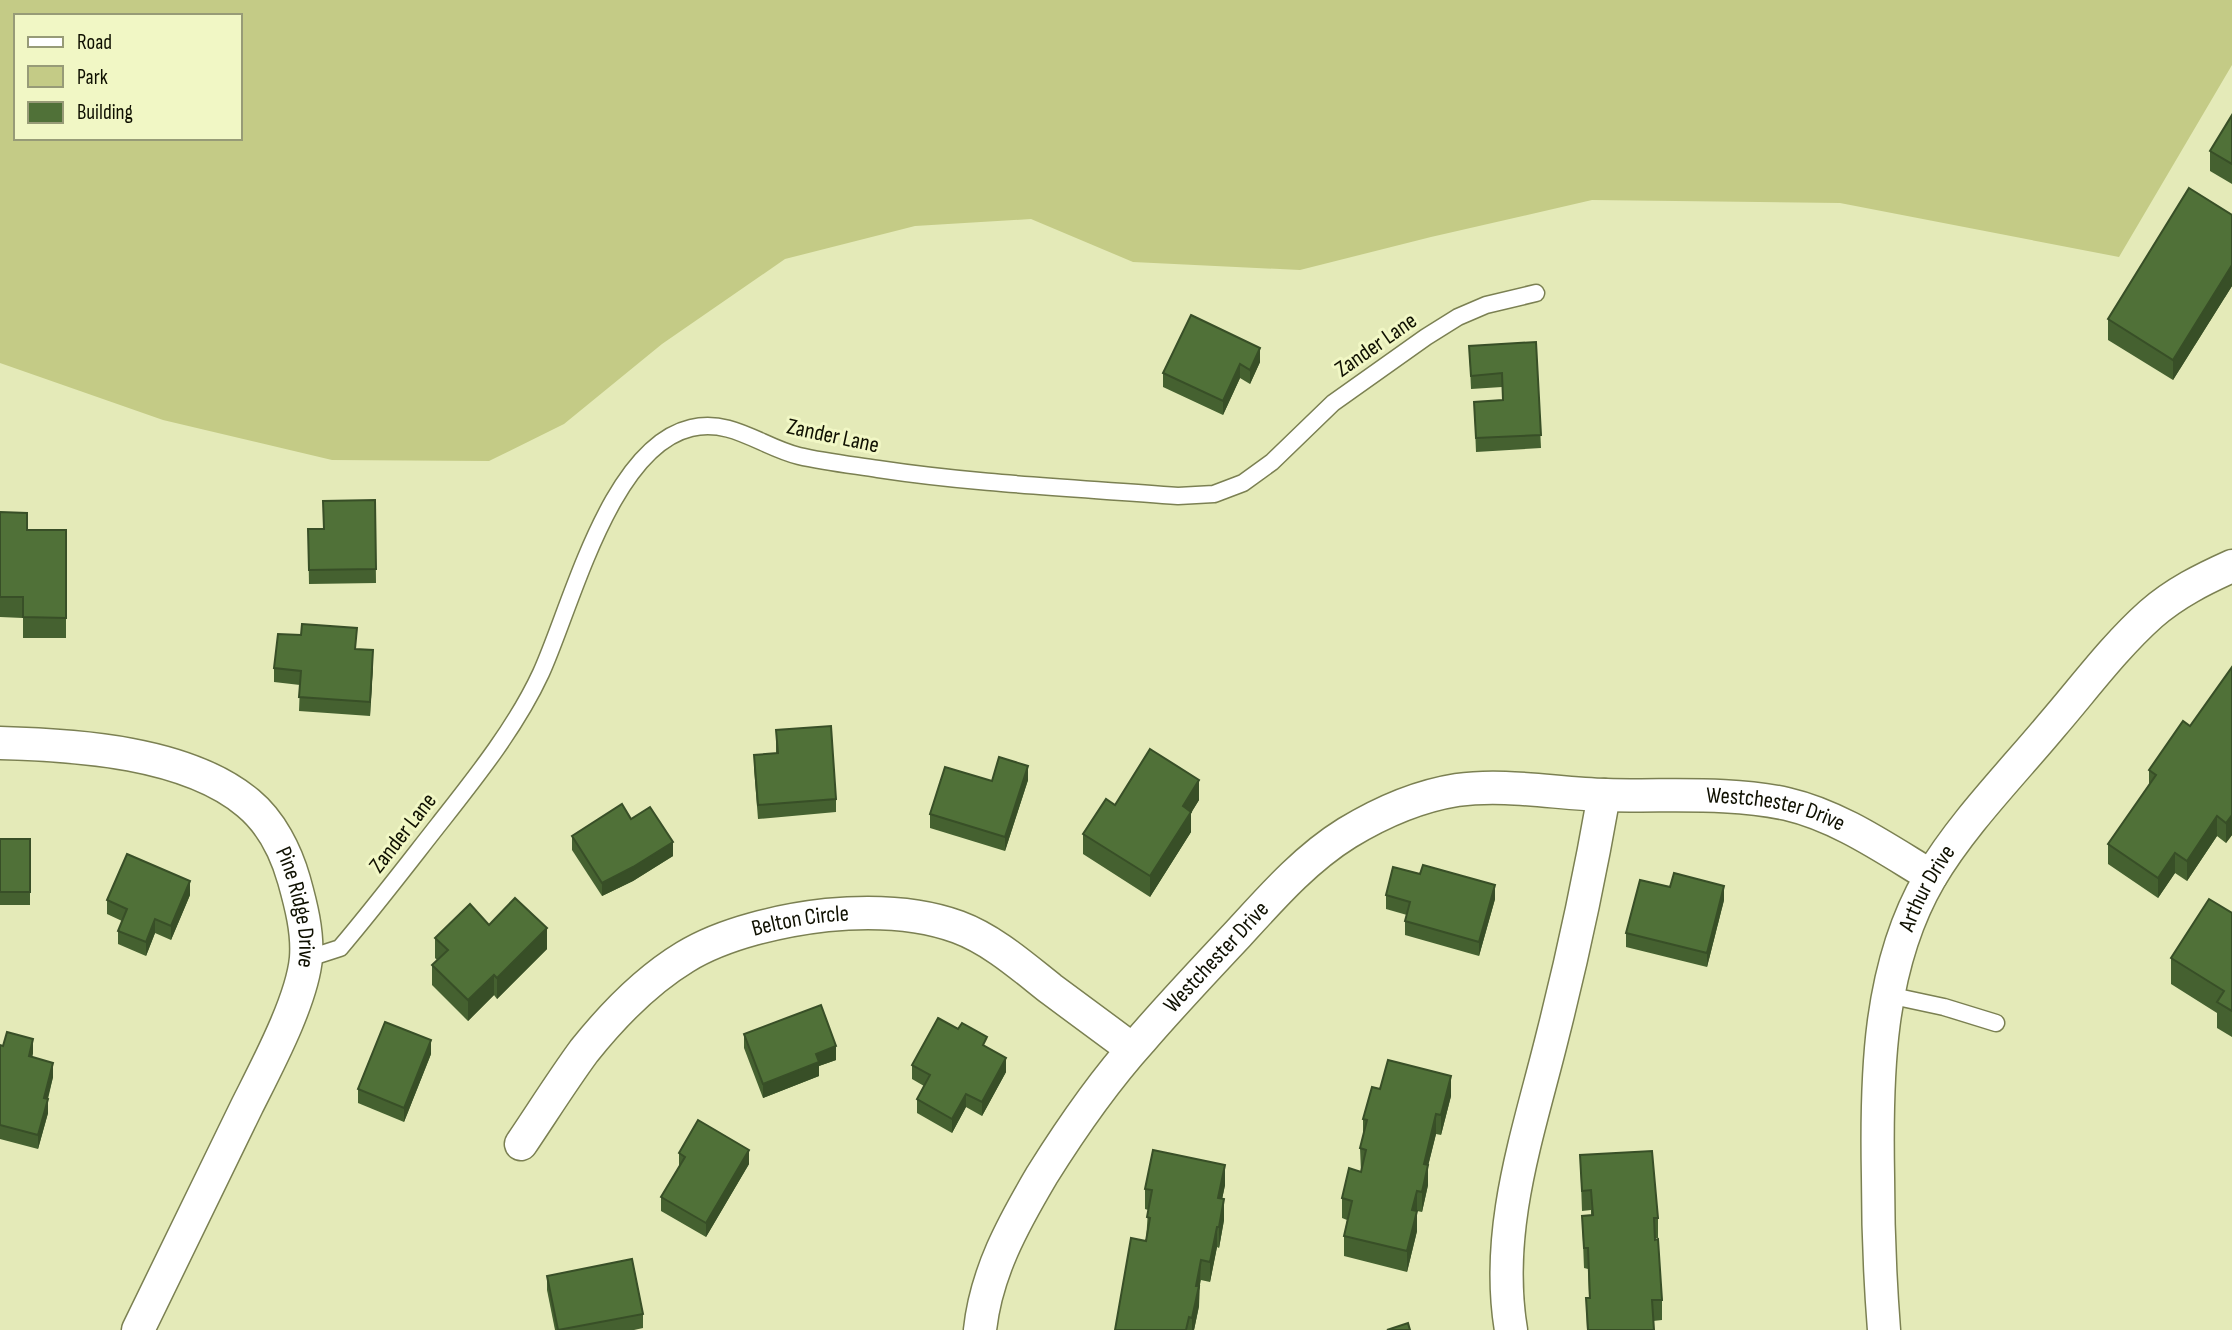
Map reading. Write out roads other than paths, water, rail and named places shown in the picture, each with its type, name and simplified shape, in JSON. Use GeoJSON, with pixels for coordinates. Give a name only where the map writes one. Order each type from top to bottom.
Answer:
{"type":"FeatureCollection","features":[{"type":"Feature","properties":{"kind":"street","name":"Arthur Drive"},"geometry":{"type":"LineString","coordinates":[[1884,1330],[1879,1268],[1878,1115],[1881,1045],[1888,995],[1908,923],[1931,876],[1980,811],[2133,632],[2169,600],[2207,577],[2232,566]]}},
{"type":"Feature","properties":{"kind":"street","name":"Pine Ridge Drive"},"geometry":{"type":"LineString","coordinates":[[0,743],[80,748],[155,760],[206,777],[249,804],[276,836],[290,865],[302,910],[306,959],[291,1012],[138,1330]]}},
{"type":"Feature","properties":{"kind":"street","name":"Westchester Drive"},"geometry":{"type":"LineString","coordinates":[[980,1330],[989,1286],[1009,1233],[1069,1131],[1095,1093],[1132,1049],[1295,875],[1324,849],[1380,815],[1407,804],[1458,790],[1529,790],[1758,799],[1787,804],[1836,822],[1931,876]]}},
{"type":"Feature","properties":{"kind":"street"},"geometry":{"type":"LineString","coordinates":[[1511,1330],[1505,1275],[1512,1203],[1575,945],[1604,795]]}},
{"type":"Feature","properties":{"kind":"street","name":"Belton Circle"},"geometry":{"type":"LineString","coordinates":[[522,1144],[583,1053],[609,1022],[662,972],[713,944],[772,924],[804,917],[874,913],[931,920],[960,928],[1008,955],[1132,1049]]}},
{"type":"Feature","properties":{"kind":"lane","name":"Zander Lane"},"geometry":{"type":"LineString","coordinates":[[306,959],[340,948],[488,759],[540,676],[596,536],[614,499],[654,447],[675,434],[700,426],[725,427],[797,455],[944,479],[1178,496],[1214,494],[1255,476],[1333,403],[1458,317],[1486,305],[1536,293]]}},
{"type":"Feature","properties":{"kind":"lane"},"geometry":{"type":"LineString","coordinates":[[1888,995],[1944,1007],[1996,1023]]}}]}
